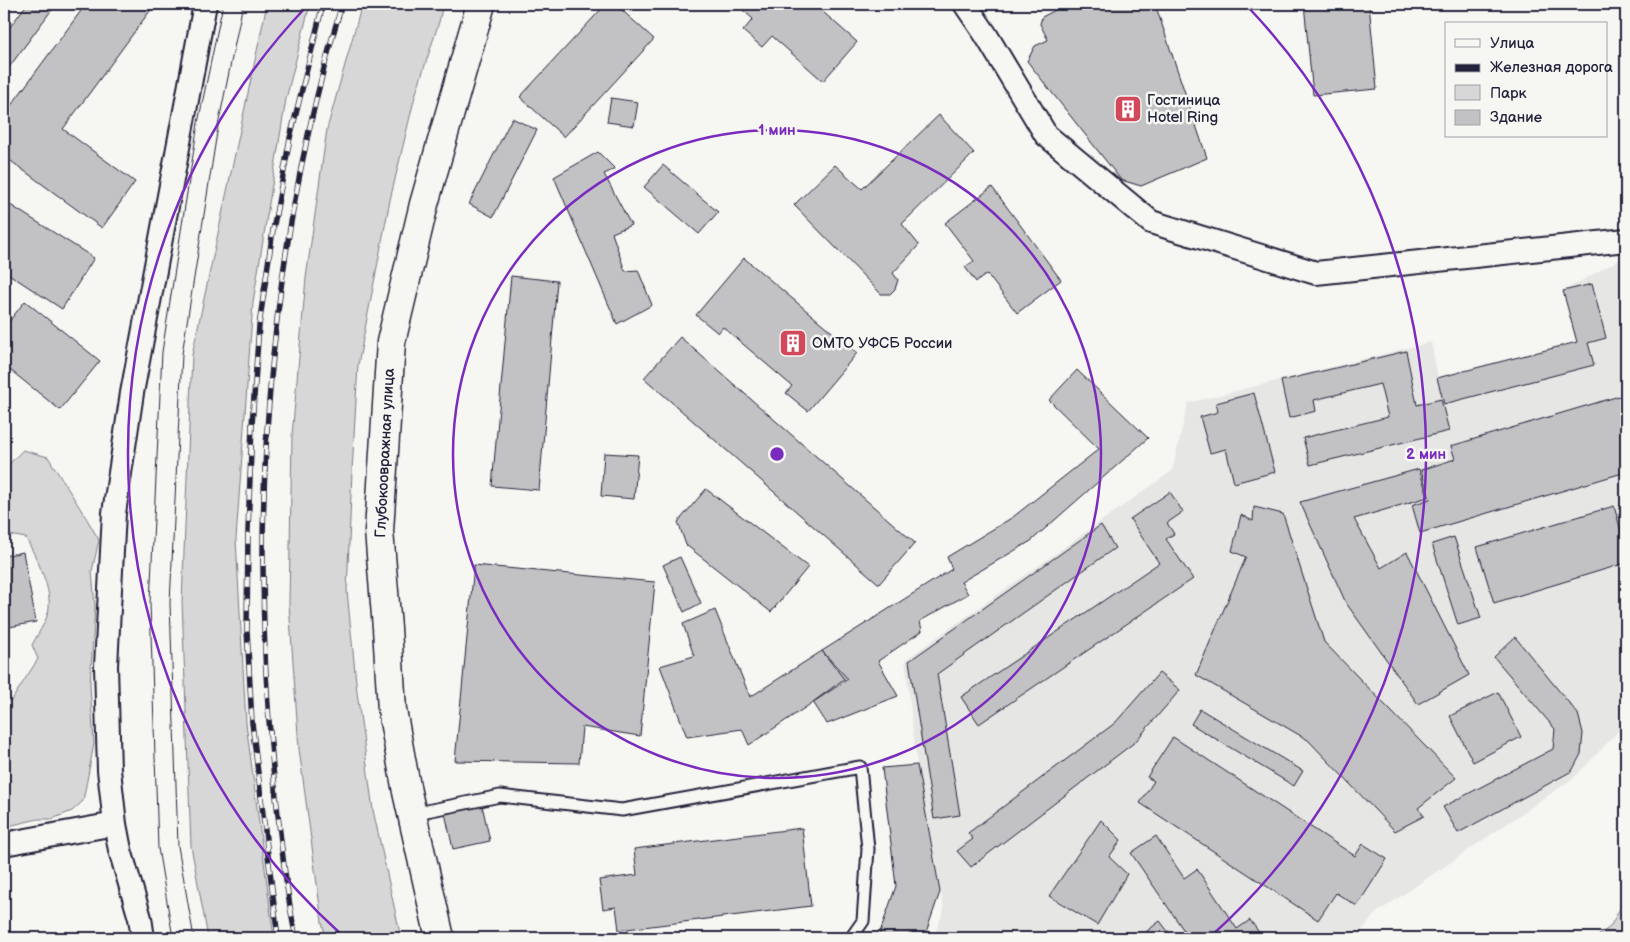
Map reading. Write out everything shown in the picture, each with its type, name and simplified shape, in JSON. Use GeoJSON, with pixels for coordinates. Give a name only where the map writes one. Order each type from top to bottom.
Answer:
{"type":"FeatureCollection","features":[{"type":"Feature","properties":{"kind":"main road","name":"Глубокоовражная улица"},"geometry":{"type":"LineString","coordinates":[[440,938],[412,814],[392,710],[379,531],[391,342],[424,204],[480,4]]}},
{"type":"Feature","properties":{"kind":"street"},"geometry":{"type":"LineString","coordinates":[[143,938],[140,918],[114,824],[110,770],[106,666],[114,513],[132,392],[205,4]]}},
{"type":"Feature","properties":{"kind":"street"},"geometry":{"type":"LineString","coordinates":[[966,4],[1046,135],[1151,222],[1316,273],[1626,240]]}},
{"type":"Feature","properties":{"kind":"street"},"geometry":{"type":"LineString","coordinates":[[4,844],[114,824]]}},
{"type":"Feature","properties":{"kind":"lane"},"geometry":{"type":"LineString","coordinates":[[412,814],[500,796],[622,810],[860,767],[868,849],[863,921],[851,938]]}},
{"type":"Feature","properties":{"kind":"shaded area"},"geometry":{"type":"Polygon","coordinates":[[[1626,256],[1626,723],[1575,777],[1375,914],[1356,938],[933,938],[944,910],[917,765],[905,660],[1172,471],[1188,403],[1431,342],[1438,378],[1576,342],[1563,291],[1626,256]]]}},
{"type":"Feature","properties":{"kind":"green space"},"geometry":{"type":"Polygon","coordinates":[[[267,4],[310,4],[286,99],[253,302],[236,539],[246,723],[274,938],[208,938],[191,846],[182,601],[192,355],[267,4]]]}},
{"type":"Feature","properties":{"kind":"green space"},"geometry":{"type":"Polygon","coordinates":[[[362,4],[443,4],[415,96],[390,200],[358,365],[352,471],[347,591],[357,692],[373,810],[401,938],[326,938],[322,922],[299,749],[289,604],[292,436],[306,278],[327,129],[362,4]]]}},
{"type":"Feature","properties":{"kind":"green space"},"geometry":{"type":"Polygon","coordinates":[[[23,450],[48,457],[99,540],[92,571],[95,606],[90,685],[94,744],[83,801],[72,811],[52,819],[38,819],[4,827],[4,700],[11,701],[38,659],[32,645],[45,621],[49,604],[43,574],[26,538],[9,535],[4,538],[4,469],[23,450]]]}},
{"type":"Feature","properties":{"kind":"green space"},"geometry":{"type":"Polygon","coordinates":[[[1625,899],[1626,938],[1595,938],[1610,927],[1625,899]]]}},
{"type":"Feature","properties":{"kind":"building"},"geometry":{"type":"Polygon","coordinates":[[[27,4],[56,4],[4,74],[4,35],[27,4]]]}},
{"type":"Feature","properties":{"kind":"building"},"geometry":{"type":"Polygon","coordinates":[[[86,4],[155,4],[63,129],[135,182],[102,228],[4,156],[4,115],[86,4]]]}},
{"type":"Feature","properties":{"kind":"building"},"geometry":{"type":"Polygon","coordinates":[[[606,4],[615,4],[654,39],[564,137],[520,97],[606,4]]]}},
{"type":"Feature","properties":{"kind":"building"},"geometry":{"type":"Polygon","coordinates":[[[736,4],[814,4],[857,42],[823,81],[772,36],[762,47],[743,31],[753,19],[736,4]]]}},
{"type":"Feature","properties":{"kind":"building","name":"Гостиница Hotel Ring"},"geometry":{"type":"Polygon","coordinates":[[[1067,4],[1155,4],[1207,158],[1141,186],[1121,180],[1027,61],[1035,46],[1048,40],[1040,24],[1042,17],[1067,4]]]}},
{"type":"Feature","properties":{"kind":"building"},"geometry":{"type":"Polygon","coordinates":[[[1304,4],[1369,4],[1377,89],[1313,95],[1304,4]]]}},
{"type":"Feature","properties":{"kind":"building"},"geometry":{"type":"Polygon","coordinates":[[[611,98],[638,102],[634,126],[607,122],[611,98]]]}},
{"type":"Feature","properties":{"kind":"building"},"geometry":{"type":"Polygon","coordinates":[[[939,115],[974,153],[902,224],[919,245],[893,273],[898,280],[895,289],[890,294],[881,294],[794,205],[835,165],[862,189],[939,115]]]}},
{"type":"Feature","properties":{"kind":"building"},"geometry":{"type":"Polygon","coordinates":[[[512,118],[537,130],[493,217],[469,204],[512,118]]]}},
{"type":"Feature","properties":{"kind":"building"},"geometry":{"type":"Polygon","coordinates":[[[598,152],[615,169],[604,174],[631,225],[612,233],[625,271],[638,270],[652,305],[617,324],[554,177],[598,152]]]}},
{"type":"Feature","properties":{"kind":"building"},"geometry":{"type":"Polygon","coordinates":[[[663,165],[718,212],[699,234],[644,187],[663,165]]]}},
{"type":"Feature","properties":{"kind":"building"},"geometry":{"type":"Polygon","coordinates":[[[992,187],[1061,280],[1017,313],[987,274],[976,282],[965,267],[974,261],[945,223],[992,187]]]}},
{"type":"Feature","properties":{"kind":"building"},"geometry":{"type":"Polygon","coordinates":[[[4,201],[94,258],[62,309],[4,271],[4,201]]]}},
{"type":"Feature","properties":{"kind":"building","name":"ОМТО УФСБ России"},"geometry":{"type":"Polygon","coordinates":[[[744,258],[857,353],[808,411],[786,393],[792,386],[723,327],[718,333],[696,315],[744,258]]]}},
{"type":"Feature","properties":{"kind":"building"},"geometry":{"type":"Polygon","coordinates":[[[511,276],[557,281],[539,490],[492,486],[511,276]]]}},
{"type":"Feature","properties":{"kind":"building"},"geometry":{"type":"Polygon","coordinates":[[[1592,284],[1606,338],[1588,343],[1594,365],[1444,404],[1437,378],[1577,342],[1563,291],[1592,284]]]}},
{"type":"Feature","properties":{"kind":"building"},"geometry":{"type":"Polygon","coordinates":[[[25,301],[100,361],[60,410],[4,365],[4,328],[25,301]]]}},
{"type":"Feature","properties":{"kind":"building"},"geometry":{"type":"Polygon","coordinates":[[[680,337],[915,543],[879,584],[644,378],[680,337]]]}},
{"type":"Feature","properties":{"kind":"building"},"geometry":{"type":"Polygon","coordinates":[[[1406,351],[1417,405],[1441,399],[1449,431],[1310,465],[1303,438],[1388,417],[1380,384],[1314,400],[1316,411],[1289,418],[1281,381],[1406,351]]]}},
{"type":"Feature","properties":{"kind":"building"},"geometry":{"type":"Polygon","coordinates":[[[1077,370],[1148,438],[1031,541],[961,582],[968,594],[920,621],[922,631],[878,661],[898,696],[827,724],[813,702],[844,679],[822,651],[952,569],[947,557],[1013,517],[1099,449],[1049,400],[1077,370]]]}},
{"type":"Feature","properties":{"kind":"building"},"geometry":{"type":"Polygon","coordinates":[[[1254,393],[1275,472],[1234,483],[1226,449],[1210,453],[1200,417],[1218,412],[1216,403],[1254,393]]]}},
{"type":"Feature","properties":{"kind":"building"},"geometry":{"type":"Polygon","coordinates":[[[1626,394],[1626,472],[1420,533],[1412,505],[1430,499],[1421,470],[1455,459],[1451,446],[1626,394]]]}},
{"type":"Feature","properties":{"kind":"building"},"geometry":{"type":"Polygon","coordinates":[[[604,453],[638,455],[634,499],[601,496],[604,453]]]}},
{"type":"Feature","properties":{"kind":"building"},"geometry":{"type":"Polygon","coordinates":[[[1419,469],[1428,497],[1354,519],[1381,568],[1407,552],[1469,675],[1418,704],[1346,603],[1300,502],[1419,469]]]}},
{"type":"Feature","properties":{"kind":"building"},"geometry":{"type":"Polygon","coordinates":[[[706,489],[808,567],[771,612],[686,545],[678,522],[706,489]]]}},
{"type":"Feature","properties":{"kind":"building"},"geometry":{"type":"Polygon","coordinates":[[[1170,492],[1183,512],[1167,523],[1174,534],[1166,539],[1193,579],[979,724],[961,697],[1159,563],[1130,519],[1170,492]]]}},
{"type":"Feature","properties":{"kind":"building"},"geometry":{"type":"Polygon","coordinates":[[[1614,506],[1626,549],[1626,563],[1494,603],[1477,547],[1614,506]]]}},
{"type":"Feature","properties":{"kind":"building"},"geometry":{"type":"Polygon","coordinates":[[[1254,507],[1283,514],[1324,642],[1456,778],[1418,808],[1424,816],[1395,831],[1308,740],[1196,675],[1246,557],[1232,551],[1241,515],[1253,521],[1254,507]]]}},
{"type":"Feature","properties":{"kind":"building"},"geometry":{"type":"Polygon","coordinates":[[[1101,525],[1115,548],[937,674],[960,815],[934,819],[909,661],[1101,525]]]}},
{"type":"Feature","properties":{"kind":"building"},"geometry":{"type":"Polygon","coordinates":[[[1454,537],[1481,618],[1458,625],[1432,544],[1454,537]]]}},
{"type":"Feature","properties":{"kind":"building"},"geometry":{"type":"Polygon","coordinates":[[[23,552],[36,622],[4,628],[4,556],[23,552]]]}},
{"type":"Feature","properties":{"kind":"building"},"geometry":{"type":"Polygon","coordinates":[[[680,557],[701,603],[684,612],[663,565],[680,557]]]}},
{"type":"Feature","properties":{"kind":"building"},"geometry":{"type":"Polygon","coordinates":[[[474,565],[655,582],[640,736],[582,727],[579,763],[455,761],[474,565]]]}},
{"type":"Feature","properties":{"kind":"building"},"geometry":{"type":"Polygon","coordinates":[[[715,610],[750,697],[822,651],[848,679],[749,745],[742,729],[687,737],[660,666],[694,656],[683,624],[715,610]]]}},
{"type":"Feature","properties":{"kind":"building"},"geometry":{"type":"Polygon","coordinates":[[[1515,637],[1578,714],[1583,733],[1581,754],[1572,771],[1458,833],[1443,807],[1553,749],[1555,729],[1494,657],[1515,637]]]}},
{"type":"Feature","properties":{"kind":"building"},"geometry":{"type":"Polygon","coordinates":[[[1159,673],[1180,690],[1135,742],[971,867],[957,851],[973,839],[968,833],[1115,723],[1159,673]]]}},
{"type":"Feature","properties":{"kind":"building"},"geometry":{"type":"Polygon","coordinates":[[[1498,692],[1521,737],[1473,762],[1450,716],[1498,692]]]}},
{"type":"Feature","properties":{"kind":"building"},"geometry":{"type":"Polygon","coordinates":[[[1200,709],[1303,771],[1294,786],[1191,724],[1200,709]]]}},
{"type":"Feature","properties":{"kind":"building"},"geometry":{"type":"Polygon","coordinates":[[[1173,737],[1355,856],[1363,844],[1387,859],[1357,906],[1336,893],[1318,920],[1140,803],[1154,781],[1147,777],[1173,737]]]}},
{"type":"Feature","properties":{"kind":"building"},"geometry":{"type":"Polygon","coordinates":[[[917,765],[940,892],[924,938],[878,938],[896,886],[882,768],[917,765]]]}},
{"type":"Feature","properties":{"kind":"building"},"geometry":{"type":"Polygon","coordinates":[[[482,805],[490,841],[453,849],[445,813],[482,805]]]}},
{"type":"Feature","properties":{"kind":"building"},"geometry":{"type":"Polygon","coordinates":[[[1101,820],[1121,840],[1109,857],[1127,874],[1097,925],[1049,896],[1101,820]]]}},
{"type":"Feature","properties":{"kind":"building"},"geometry":{"type":"Polygon","coordinates":[[[802,828],[811,906],[619,930],[616,907],[603,909],[599,880],[637,875],[634,849],[802,828]]]}},
{"type":"Feature","properties":{"kind":"building"},"geometry":{"type":"Polygon","coordinates":[[[1156,836],[1184,878],[1197,869],[1237,929],[1250,920],[1263,938],[1189,938],[1131,853],[1156,836]]]}},
{"type":"Feature","properties":{"kind":"building"},"geometry":{"type":"Polygon","coordinates":[[[1160,921],[1173,938],[1138,938],[1160,921]]]}},
{"type":"Feature","properties":{"kind":"tram line"},"geometry":{"type":"LineString","coordinates":[[173,938],[158,848],[150,603],[162,352],[198,123],[223,4]]}},
{"type":"Feature","properties":{"kind":"tram line"},"geometry":{"type":"LineString","coordinates":[[194,938],[178,846],[170,603],[182,354],[218,126],[243,4]]}},
{"type":"Feature","properties":{"kind":"railway"},"geometry":{"type":"LineString","coordinates":[[278,938],[252,723],[247,630],[252,425],[259,326],[273,230],[290,138],[323,4]]}},
{"type":"Feature","properties":{"kind":"railway"},"geometry":{"type":"LineString","coordinates":[[296,938],[281,839],[266,681],[263,583],[264,485],[270,388],[281,290],[296,194],[316,98],[342,4]]}},
{"type":"Feature","properties":{"kind":"place","name":"Гостиница Hotel Ring"},"geometry":{"type":"Point","coordinates":[1128,109]}},
{"type":"Feature","properties":{"kind":"place","name":"ОМТО УФСБ России"},"geometry":{"type":"Point","coordinates":[793,343]}}]}
